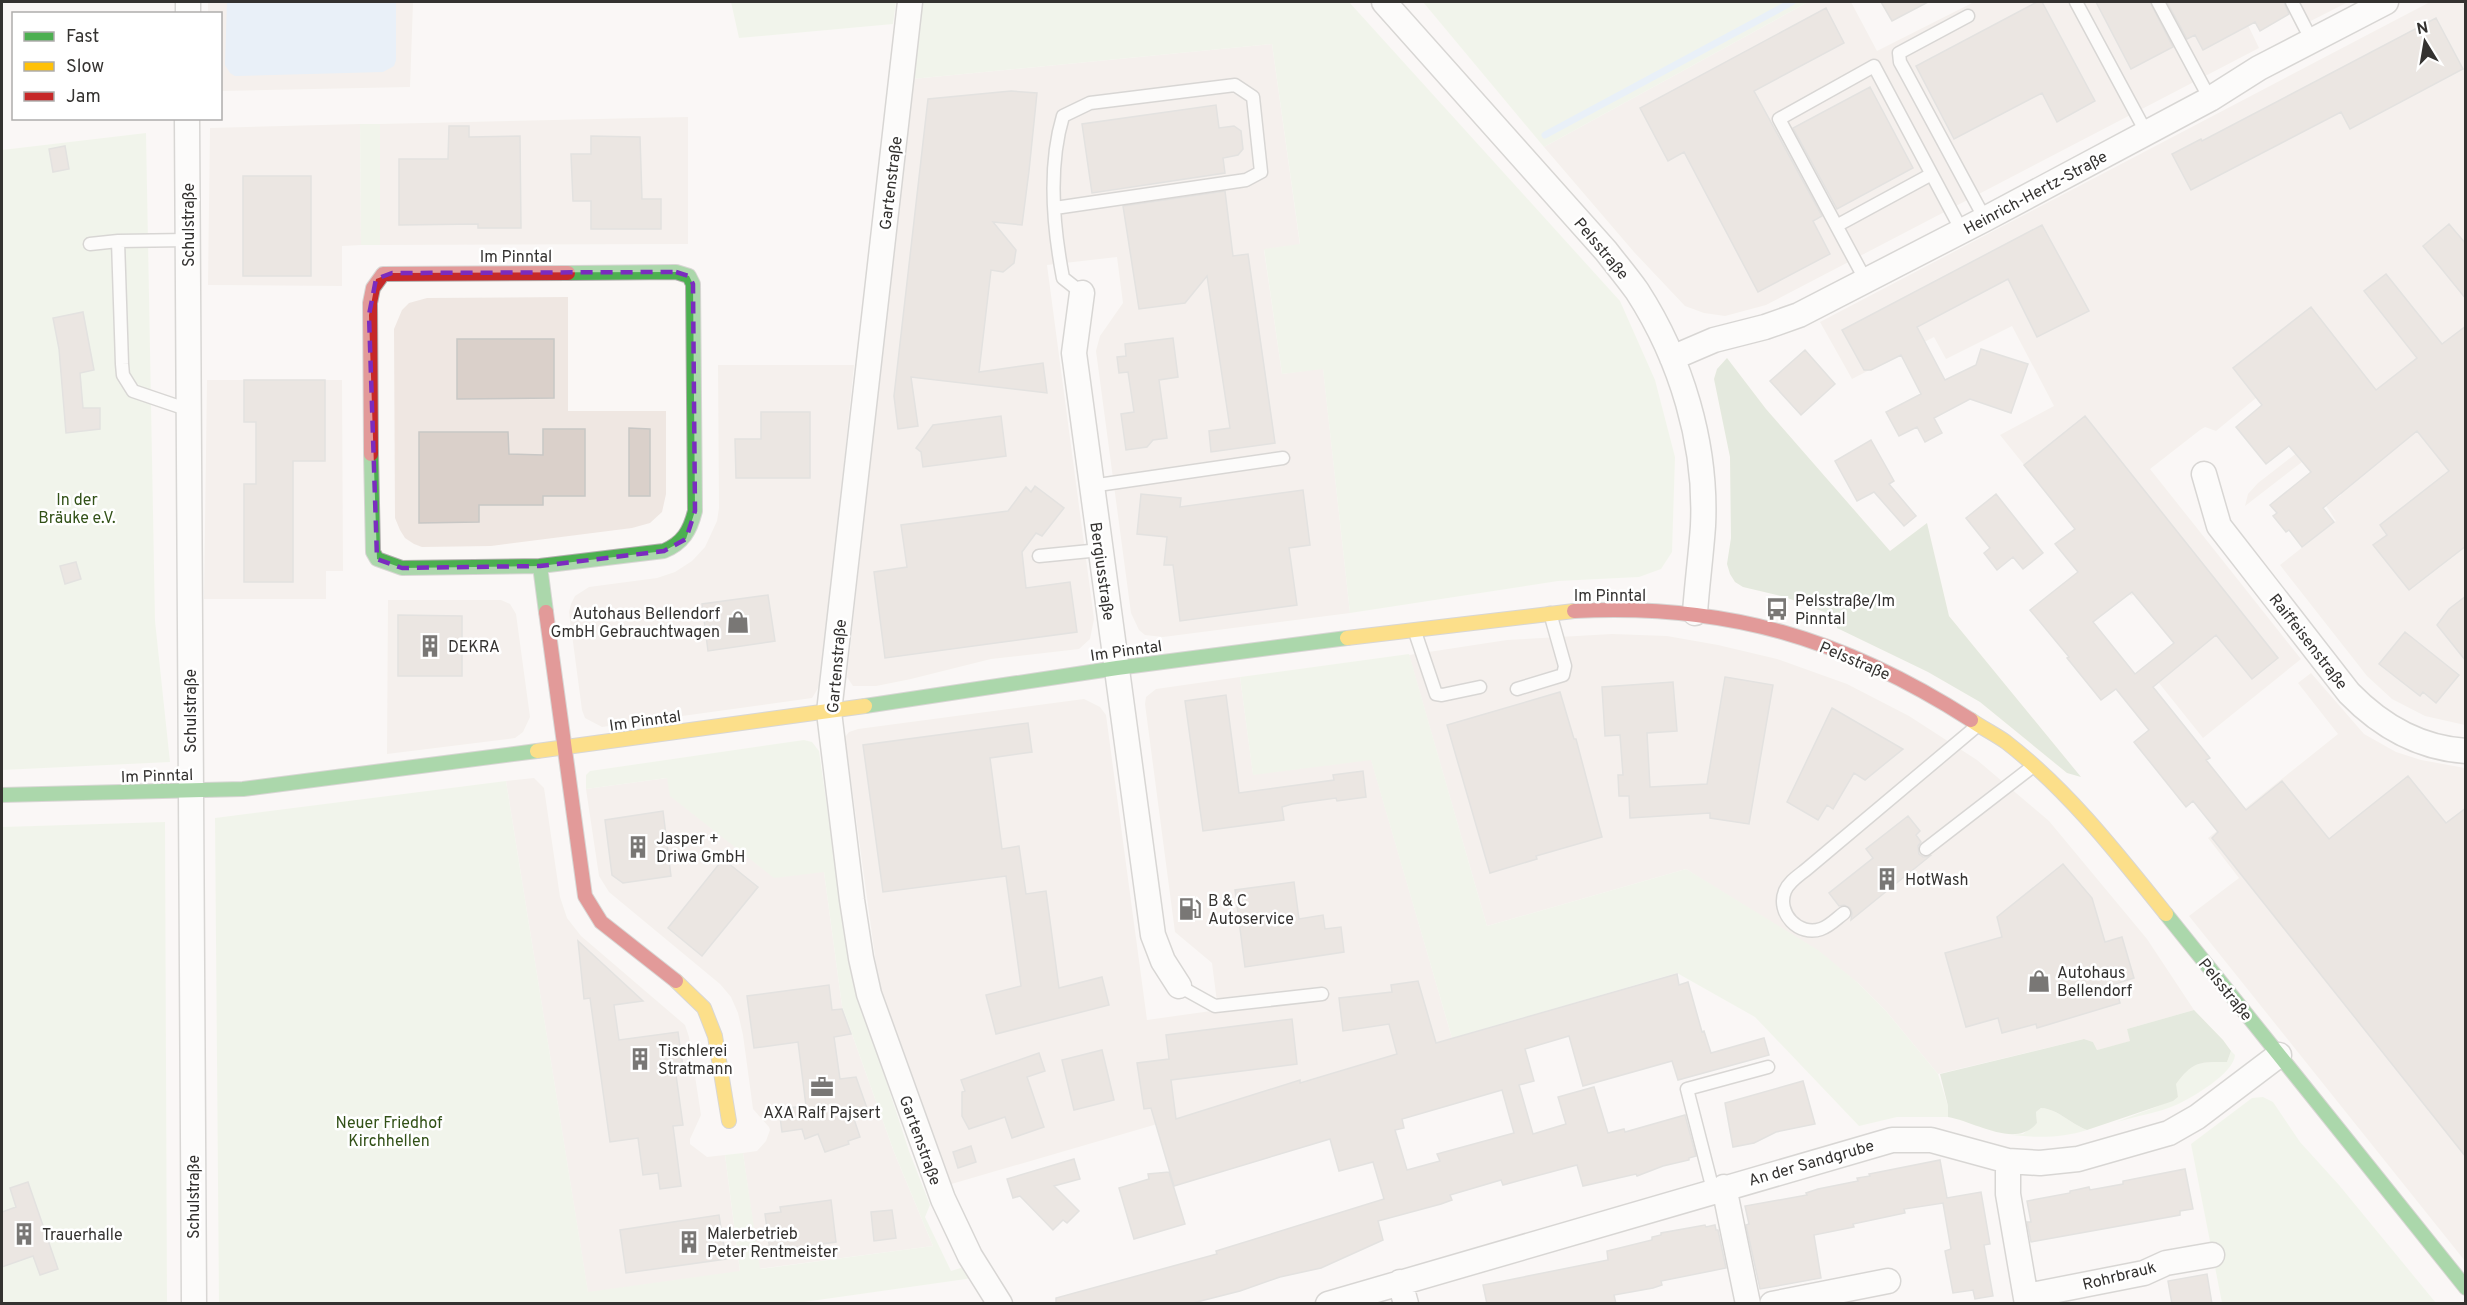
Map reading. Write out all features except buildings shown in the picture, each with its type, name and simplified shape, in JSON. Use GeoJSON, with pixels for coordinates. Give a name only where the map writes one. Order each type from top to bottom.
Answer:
{"type":"FeatureCollection","features":[{"type":"Feature","properties":{"kind":"main road","name":"Im Pinntal"},"geometry":{"type":"LineString","coordinates":[[676,272],[689,276],[693,284],[695,511],[686,538],[676,546],[664,550],[540,566],[402,568],[377,559],[373,552],[369,315],[370,292],[376,279],[383,274],[676,272]]}},
{"type":"Feature","properties":{"kind":"main road"},"geometry":{"type":"LineString","coordinates":[[540,566],[563,748],[585,896],[601,922],[683,987],[704,1008],[715,1036],[729,1121]]}},
{"type":"Feature","properties":{"kind":"main road","name":"Im Pinntal"},"geometry":{"type":"LineString","coordinates":[[2,795],[243,789],[829,712],[1116,668],[1414,628],[1549,612],[1608,609],[1695,613]]}},
{"type":"Feature","properties":{"kind":"main road","name":"Pelsstraße"},"geometry":{"type":"LineString","coordinates":[[1695,613],[1774,629],[1845,653],[1925,691],[2003,741],[2033,767],[2085,815],[2466,1288]]}},
{"type":"Feature","properties":{"kind":"street","name":"Gartenstraße"},"geometry":{"type":"LineString","coordinates":[[910,2],[829,712],[852,900],[861,958],[870,994],[943,1199],[970,1256],[1000,1304]]}},
{"type":"Feature","properties":{"kind":"street","name":"Pelsstraße"},"geometry":{"type":"LineString","coordinates":[[1384,2],[1606,250],[1636,290],[1672,358],[1690,410],[1700,458],[1703,524],[1695,613]]}},
{"type":"Feature","properties":{"kind":"street","name":"Heinrich-Hertz-Straße"},"geometry":{"type":"LineString","coordinates":[[1672,358],[1714,340],[1765,327],[1799,315],[1985,219],[2210,99],[2259,68],[2386,2]]}},
{"type":"Feature","properties":{"kind":"street","name":"Schulstraße"},"geometry":{"type":"LineString","coordinates":[[187,120],[194,1304]]}},
{"type":"Feature","properties":{"kind":"street","name":"Bergiusstraße"},"geometry":{"type":"LineString","coordinates":[[1082,293],[1074,353],[1153,935],[1163,961],[1179,986]]}},
{"type":"Feature","properties":{"kind":"street","name":"Raiffeisenstraße"},"geometry":{"type":"LineString","coordinates":[[2204,474],[2219,526],[2349,693],[2366,711],[2391,729],[2418,741],[2449,750],[2466,751]]}},
{"type":"Feature","properties":{"kind":"street","name":"An der Sandgrube"},"geometry":{"type":"LineString","coordinates":[[1328,1304],[1403,1293],[1719,1189],[1892,1140],[1932,1140],[2008,1161],[2040,1163],[2078,1159],[2169,1133],[2197,1117],[2279,1055]]}},
{"type":"Feature","properties":{"kind":"street","name":"Rohrbrauk"},"geometry":{"type":"LineString","coordinates":[[2008,1161],[2008,1194],[2027,1300],[2144,1273],[2166,1263],[2212,1255]]}},
{"type":"Feature","properties":{"kind":"street"},"geometry":{"type":"LineString","coordinates":[[1719,1189],[1748,1304]]}},
{"type":"Feature","properties":{"kind":"street"},"geometry":{"type":"LineString","coordinates":[[1772,1304],[1888,1281]]}},
{"type":"Feature","properties":{"kind":"lane"},"geometry":{"type":"LineString","coordinates":[[2076,2],[2146,132]]}},
{"type":"Feature","properties":{"kind":"lane"},"geometry":{"type":"LineString","coordinates":[[2158,2],[2210,99]]}},
{"type":"Feature","properties":{"kind":"lane"},"geometry":{"type":"LineString","coordinates":[[2292,2],[2312,41]]}},
{"type":"Feature","properties":{"kind":"lane"},"geometry":{"type":"LineString","coordinates":[[1968,16],[1899,53],[1900,62],[1985,219]]}},
{"type":"Feature","properties":{"kind":"lane"},"geometry":{"type":"LineString","coordinates":[[1866,281],[1838,225],[1779,119],[1874,66],[1930,175],[1962,231]]}},
{"type":"Feature","properties":{"kind":"lane"},"geometry":{"type":"LineString","coordinates":[[1055,208],[1246,180],[1261,172],[1252,97],[1235,85],[1090,103],[1063,116],[1055,141],[1055,208],[1063,278],[1082,293]]}},
{"type":"Feature","properties":{"kind":"lane"},"geometry":{"type":"LineString","coordinates":[[1838,225],[1930,175]]}},
{"type":"Feature","properties":{"kind":"lane"},"geometry":{"type":"LineString","coordinates":[[90,244],[118,241],[188,240]]}},
{"type":"Feature","properties":{"kind":"lane"},"geometry":{"type":"LineString","coordinates":[[118,241],[123,375],[133,391],[189,410]]}},
{"type":"Feature","properties":{"kind":"lane"},"geometry":{"type":"LineString","coordinates":[[1092,486],[1283,459]]}},
{"type":"Feature","properties":{"kind":"lane"},"geometry":{"type":"LineString","coordinates":[[1039,556],[1100,550]]}},
{"type":"Feature","properties":{"kind":"lane"},"geometry":{"type":"LineString","coordinates":[[1517,689],[1563,675],[1564,671],[1549,612]]}},
{"type":"Feature","properties":{"kind":"lane"},"geometry":{"type":"LineString","coordinates":[[1414,628],[1436,694],[1442,695],[1480,687]]}},
{"type":"Feature","properties":{"kind":"lane"},"geometry":{"type":"LineString","coordinates":[[1845,913],[1822,929],[1806,930],[1799,927],[1784,913],[1783,902],[1786,889],[1978,725]]}},
{"type":"Feature","properties":{"kind":"lane"},"geometry":{"type":"LineString","coordinates":[[1926,849],[2033,767]]}},
{"type":"Feature","properties":{"kind":"lane"},"geometry":{"type":"LineString","coordinates":[[1179,986],[1215,1006],[1322,994]]}},
{"type":"Feature","properties":{"kind":"lane"},"geometry":{"type":"LineString","coordinates":[[1719,1189],[1687,1089],[1768,1066]]}},
{"type":"Feature","properties":{"kind":"highlighted area"},"geometry":{"type":"Polygon","coordinates":[[[676,272],[689,276],[693,284],[695,511],[686,539],[664,551],[540,566],[402,568],[377,559],[369,315],[376,279],[392,273],[676,272]]]}},
{"type":"Feature","properties":{"kind":"shaded area"},"geometry":{"type":"Polygon","coordinates":[[[208,2],[413,2],[410,87],[222,91],[222,12],[208,12],[208,2]]]}},
{"type":"Feature","properties":{"kind":"shaded area"},"geometry":{"type":"Polygon","coordinates":[[[1808,2],[1851,2],[1877,51],[1974,2],[2244,2],[2255,21],[2248,25],[2259,48],[1766,305],[1725,316],[1704,313],[1685,306],[1634,252],[1544,147],[1808,2]]]}},
{"type":"Feature","properties":{"kind":"shaded area"},"geometry":{"type":"Polygon","coordinates":[[[2284,2],[2348,2],[2297,28],[2284,2]]]}},
{"type":"Feature","properties":{"kind":"shaded area"},"geometry":{"type":"Polygon","coordinates":[[[2430,2],[2465,2],[2465,725],[2425,716],[2392,699],[2367,676],[2280,565],[2336,521],[2326,506],[2341,495],[2322,471],[2314,477],[2302,462],[2245,506],[2248,494],[2258,483],[2316,438],[2280,428],[2256,398],[2216,431],[2205,427],[2150,469],[2301,659],[2203,738],[2159,683],[2186,659],[2134,594],[2131,596],[2103,561],[2098,565],[2071,532],[2075,528],[2000,435],[2054,406],[2012,326],[1946,359],[1934,337],[1852,379],[1820,322],[2430,2]]]}},
{"type":"Feature","properties":{"kind":"shaded area"},"geometry":{"type":"Polygon","coordinates":[[[1272,44],[1300,245],[1264,250],[1282,374],[1323,368],[1350,613],[1163,637],[1145,635],[1139,630],[1131,613],[1096,351],[1100,336],[1123,303],[1117,257],[1047,265],[1094,619],[1090,639],[1079,649],[991,659],[876,686],[853,686],[847,677],[912,79],[1272,44]]]}},
{"type":"Feature","properties":{"kind":"shaded area"},"geometry":{"type":"Polygon","coordinates":[[[688,117],[688,244],[380,245],[380,124],[688,117]]]}},
{"type":"Feature","properties":{"kind":"shaded area"},"geometry":{"type":"Polygon","coordinates":[[[360,124],[361,245],[342,246],[342,286],[208,285],[210,128],[360,124]]]}},
{"type":"Feature","properties":{"kind":"shaded area"},"geometry":{"type":"Polygon","coordinates":[[[568,297],[568,411],[666,411],[666,494],[662,512],[650,523],[632,528],[491,546],[422,547],[414,544],[405,538],[395,518],[394,329],[402,310],[409,303],[427,298],[568,297]]]}},
{"type":"Feature","properties":{"kind":"shaded area"},"geometry":{"type":"Polygon","coordinates":[[[718,365],[854,365],[822,682],[812,698],[602,727],[585,718],[582,710],[569,612],[571,604],[575,596],[589,587],[657,578],[675,572],[692,561],[705,547],[717,521],[719,508],[718,365]]]}},
{"type":"Feature","properties":{"kind":"shaded area"},"geometry":{"type":"Polygon","coordinates":[[[207,380],[342,380],[343,571],[326,571],[326,599],[204,599],[207,380]]]}},
{"type":"Feature","properties":{"kind":"shaded area"},"geometry":{"type":"Polygon","coordinates":[[[388,600],[501,600],[510,604],[516,614],[530,717],[523,732],[515,738],[387,754],[388,600]]]}},
{"type":"Feature","properties":{"kind":"shaded area"},"geometry":{"type":"Polygon","coordinates":[[[1612,634],[1667,636],[1777,659],[1847,684],[1909,716],[1977,760],[2049,821],[2147,939],[2194,1010],[2127,1029],[2131,1041],[2097,1050],[2093,1042],[2084,1039],[1938,1074],[1886,1011],[1858,983],[1686,869],[1487,926],[1409,655],[1507,640],[1612,634]]]}},
{"type":"Feature","properties":{"kind":"shaded area"},"geometry":{"type":"Polygon","coordinates":[[[2311,673],[2364,734],[2396,752],[2421,760],[2465,768],[2465,1261],[2189,916],[2239,878],[2208,838],[2338,734],[2298,683],[2311,673]]]}},
{"type":"Feature","properties":{"kind":"shaded area"},"geometry":{"type":"Polygon","coordinates":[[[1240,677],[1253,774],[1371,759],[1452,1038],[948,1185],[904,1065],[882,995],[845,737],[849,732],[858,729],[1084,699],[1100,707],[1106,715],[1147,1020],[1218,1010],[1212,963],[1175,932],[1145,704],[1146,697],[1156,689],[1240,677]]]}},
{"type":"Feature","properties":{"kind":"shaded area"},"geometry":{"type":"Polygon","coordinates":[[[534,778],[544,788],[560,897],[567,918],[581,936],[685,1025],[689,1037],[701,1115],[690,1144],[707,1157],[725,1155],[740,1272],[588,1293],[506,781],[534,778]]]}},
{"type":"Feature","properties":{"kind":"shaded area"},"geometry":{"type":"Polygon","coordinates":[[[667,778],[824,872],[842,1006],[894,1152],[933,1246],[759,1269],[743,1153],[757,1151],[766,1141],[770,1130],[753,1109],[738,1013],[731,997],[720,984],[609,892],[599,876],[586,789],[667,778]]]}},
{"type":"Feature","properties":{"kind":"green space"},"geometry":{"type":"Polygon","coordinates":[[[731,2],[896,2],[893,24],[739,38],[731,2]]]}},
{"type":"Feature","properties":{"kind":"green space"},"geometry":{"type":"Polygon","coordinates":[[[920,2],[1349,2],[1620,301],[1655,380],[1675,457],[1672,552],[1661,569],[1639,577],[1558,581],[1350,613],[1323,369],[1282,374],[1264,249],[1300,244],[1272,44],[912,79],[920,2]]]}},
{"type":"Feature","properties":{"kind":"green space"},"geometry":{"type":"Polygon","coordinates":[[[1423,2],[1808,2],[1544,147],[1423,2]]]}},
{"type":"Feature","properties":{"kind":"green space"},"geometry":{"type":"Polygon","coordinates":[[[360,124],[380,124],[380,245],[361,245],[360,124]]]}},
{"type":"Feature","properties":{"kind":"green space","name":"In der Bräuke e.V."},"geometry":{"type":"Polygon","coordinates":[[[146,133],[155,621],[170,762],[2,770],[2,150],[146,133]]]}},
{"type":"Feature","properties":{"kind":"green space"},"geometry":{"type":"Polygon","coordinates":[[[1727,358],[1766,409],[1890,551],[1927,523],[1949,616],[2081,777],[2067,773],[1980,702],[1928,672],[1837,628],[1837,617],[1785,597],[1743,587],[1735,582],[1727,564],[1731,538],[1730,457],[1714,379],[1717,369],[1727,358]]]}},
{"type":"Feature","properties":{"kind":"green space"},"geometry":{"type":"Polygon","coordinates":[[[1409,654],[1487,926],[1686,869],[1818,950],[1858,983],[1886,1011],[1938,1074],[1948,1106],[1948,1117],[1897,1117],[1859,1126],[1755,1017],[1677,973],[1452,1038],[1371,760],[1253,775],[1240,677],[1409,654]]]}},
{"type":"Feature","properties":{"kind":"green space","name":"Neuer Friedhof Kirchhellen"},"geometry":{"type":"Polygon","coordinates":[[[804,740],[812,742],[819,751],[851,973],[909,1151],[930,1205],[925,1217],[951,1271],[967,1266],[973,1278],[790,1304],[219,1303],[215,818],[506,781],[588,1292],[740,1271],[725,1155],[743,1153],[760,1269],[933,1246],[894,1152],[842,1006],[824,872],[774,878],[670,796],[667,778],[586,789],[586,775],[590,771],[804,740]]]}},
{"type":"Feature","properties":{"kind":"green space"},"geometry":{"type":"Polygon","coordinates":[[[165,822],[167,1303],[2,1303],[2,827],[165,822]]]}},
{"type":"Feature","properties":{"kind":"green space"},"geometry":{"type":"Polygon","coordinates":[[[2194,1010],[2231,1051],[2227,1062],[2198,1064],[2187,1071],[2176,1084],[2178,1097],[2173,1101],[2087,1130],[2053,1111],[2041,1108],[2036,1112],[2037,1123],[2018,1134],[1995,1132],[1948,1117],[1948,1106],[1940,1074],[2084,1039],[2093,1042],[2097,1050],[2130,1041],[2127,1029],[2194,1010]]]}},
{"type":"Feature","properties":{"kind":"green space"},"geometry":{"type":"Polygon","coordinates":[[[2231,1051],[2235,1055],[2228,1069],[2201,1091],[2169,1108],[2117,1122],[2178,1097],[2175,1084],[2187,1071],[2198,1064],[2227,1062],[2231,1051]]]}},
{"type":"Feature","properties":{"kind":"green space"},"geometry":{"type":"Polygon","coordinates":[[[2263,1097],[2273,1102],[2300,1142],[2339,1185],[2436,1303],[2222,1303],[2191,1144],[2252,1098],[2263,1097]]]}},
{"type":"Feature","properties":{"kind":"green space"},"geometry":{"type":"Polygon","coordinates":[[[2041,1108],[2053,1111],[2087,1130],[2050,1137],[2012,1135],[2023,1134],[2037,1123],[2036,1112],[2041,1108]]]}},
{"type":"Feature","properties":{"kind":"water"},"geometry":{"type":"Polygon","coordinates":[[[227,2],[396,2],[396,60],[394,66],[383,72],[235,76],[225,65],[227,2]]]}},
{"type":"Feature","properties":{"kind":"waterway"},"geometry":{"type":"LineString","coordinates":[[1545,135],[1792,2]]}},
{"type":"Feature","properties":{"kind":"traffic: fast"},"geometry":{"type":"LineString","coordinates":[[546,612],[540,566],[664,551],[685,535],[695,511],[693,284],[689,276],[676,272],[568,273]]}},
{"type":"Feature","properties":{"kind":"traffic: fast"},"geometry":{"type":"LineString","coordinates":[[371,454],[373,552],[377,559],[402,568],[540,566]]}},
{"type":"Feature","properties":{"kind":"traffic: fast"},"geometry":{"type":"LineString","coordinates":[[865,706],[1117,668],[1347,638]]}},
{"type":"Feature","properties":{"kind":"traffic: fast"},"geometry":{"type":"LineString","coordinates":[[2,795],[243,789],[537,751]]}},
{"type":"Feature","properties":{"kind":"traffic: fast"},"geometry":{"type":"LineString","coordinates":[[2166,914],[2466,1288]]}},
{"type":"Feature","properties":{"kind":"traffic: slow"},"geometry":{"type":"LineString","coordinates":[[1347,638],[1574,611]]}},
{"type":"Feature","properties":{"kind":"traffic: slow"},"geometry":{"type":"LineString","coordinates":[[537,751],[865,706]]}},
{"type":"Feature","properties":{"kind":"traffic: slow"},"geometry":{"type":"LineString","coordinates":[[1971,720],[2006,742],[2071,801],[2166,914]]}},
{"type":"Feature","properties":{"kind":"traffic: slow"},"geometry":{"type":"LineString","coordinates":[[676,981],[704,1008],[715,1036],[729,1121]]}},
{"type":"Feature","properties":{"kind":"traffic: jam"},"geometry":{"type":"LineString","coordinates":[[371,454],[370,303],[373,288],[383,274],[568,273]]}},
{"type":"Feature","properties":{"kind":"traffic: jam"},"geometry":{"type":"LineString","coordinates":[[1574,611],[1629,610],[1682,613],[1732,620],[1781,632],[1829,647],[1876,667],[1923,691],[1971,720]]}},
{"type":"Feature","properties":{"kind":"traffic: jam"},"geometry":{"type":"LineString","coordinates":[[546,612],[585,896],[601,922],[676,981]]}},
{"type":"Feature","properties":{"kind":"place","name":"Pelsstraße/Im Pinntal"},"geometry":{"type":"Point","coordinates":[1777,609]}},
{"type":"Feature","properties":{"kind":"place","name":"Autohaus Bellendorf GmbH Gebrauchtwagen"},"geometry":{"type":"Point","coordinates":[738,622]}},
{"type":"Feature","properties":{"kind":"place","name":"DEKRA"},"geometry":{"type":"Point","coordinates":[430,646]}},
{"type":"Feature","properties":{"kind":"place","name":"Jasper + Driwa GmbH"},"geometry":{"type":"Point","coordinates":[638,847]}},
{"type":"Feature","properties":{"kind":"place","name":"HotWash"},"geometry":{"type":"Point","coordinates":[1887,879]}},
{"type":"Feature","properties":{"kind":"place","name":"B & C Autoservice"},"geometry":{"type":"Point","coordinates":[1190,909]}},
{"type":"Feature","properties":{"kind":"place","name":"Autohaus Bellendorf"},"geometry":{"type":"Point","coordinates":[2039,981]}},
{"type":"Feature","properties":{"kind":"place","name":"Tischlerei Stratmann"},"geometry":{"type":"Point","coordinates":[640,1059]}},
{"type":"Feature","properties":{"kind":"place","name":"AXA Ralf Pajsert"},"geometry":{"type":"Point","coordinates":[822,1087]}},
{"type":"Feature","properties":{"kind":"place","name":"Trauerhalle"},"geometry":{"type":"Point","coordinates":[24,1234]}},
{"type":"Feature","properties":{"kind":"place","name":"Malerbetrieb Peter Rentmeister"},"geometry":{"type":"Point","coordinates":[689,1242]}}]}
